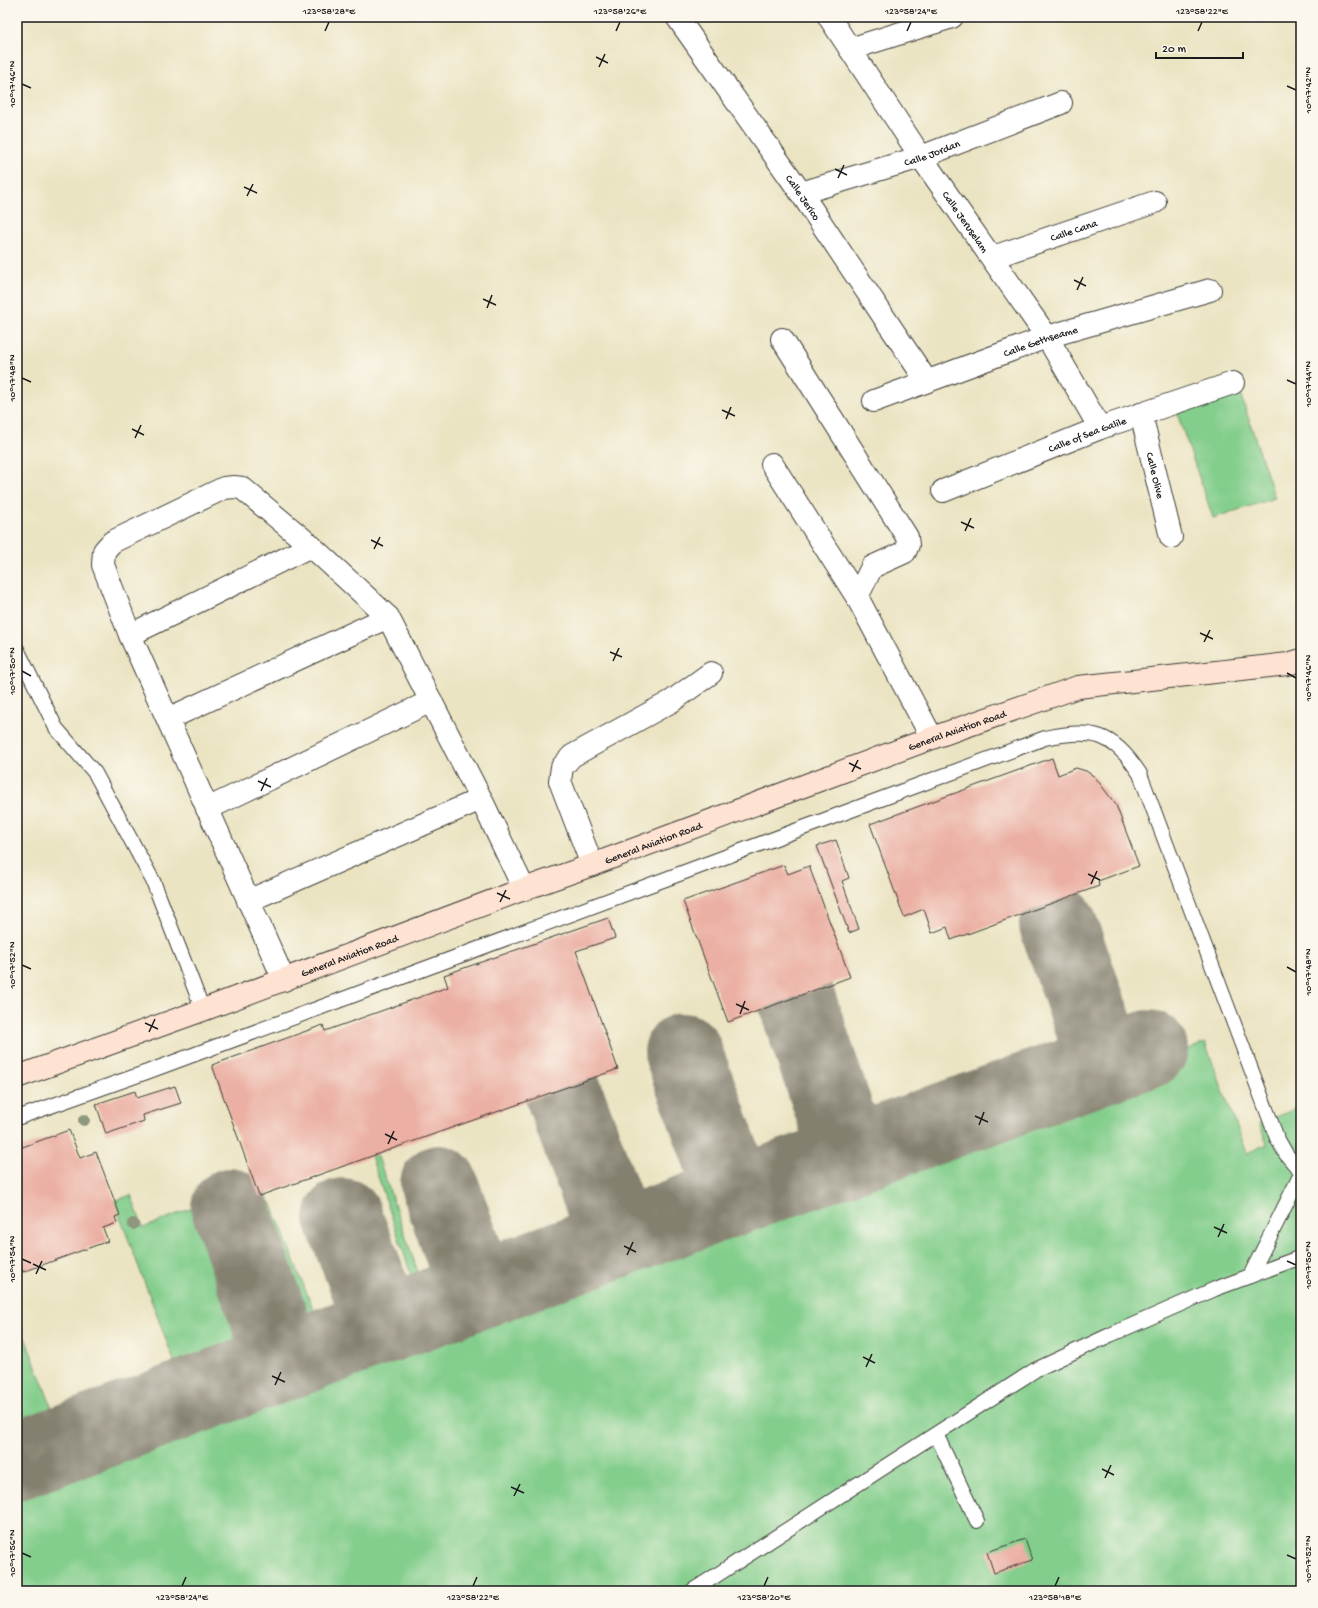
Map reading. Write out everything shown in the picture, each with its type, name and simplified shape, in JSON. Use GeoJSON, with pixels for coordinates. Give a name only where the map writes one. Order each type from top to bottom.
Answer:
{"type":"FeatureCollection","features":[{"type":"Feature","properties":{"kind":"main road","name":"General Aviation Road"},"geometry":{"type":"LineString","coordinates":[[17,1077],[204,1010],[524,889],[592,866],[932,738],[1078,687],[1288,664],[1301,660]]}},
{"type":"Feature","properties":{"kind":"street","name":"Calle Jerico"},"geometry":{"type":"LineString","coordinates":[[677,17],[801,193],[926,380]]}},
{"type":"Feature","properties":{"kind":"street","name":"Calle Jeruselam"},"geometry":{"type":"LineString","coordinates":[[829,17],[922,157],[1047,337],[1100,428]]}},
{"type":"Feature","properties":{"kind":"street"},"geometry":{"type":"LineString","coordinates":[[850,49],[952,17]]}},
{"type":"Feature","properties":{"kind":"street","name":"Calle Jordan"},"geometry":{"type":"LineString","coordinates":[[801,193],[922,157],[1061,104]]}},
{"type":"Feature","properties":{"kind":"street","name":"Calle Cana"},"geometry":{"type":"LineString","coordinates":[[992,257],[1155,202]]}},
{"type":"Feature","properties":{"kind":"street","name":"Calle Gethseame"},"geometry":{"type":"LineString","coordinates":[[874,401],[926,380],[1047,337],[1210,290]]}},
{"type":"Feature","properties":{"kind":"street"},"geometry":{"type":"LineString","coordinates":[[782,339],[907,537],[908,545],[904,552],[872,567],[857,597]]}},
{"type":"Feature","properties":{"kind":"street","name":"Calle of Sea Galile"},"geometry":{"type":"LineString","coordinates":[[943,491],[1100,428],[1233,383]]}},
{"type":"Feature","properties":{"kind":"street","name":"Calle Olive"},"geometry":{"type":"LineString","coordinates":[[1141,414],[1171,536]]}},
{"type":"Feature","properties":{"kind":"street"},"geometry":{"type":"LineString","coordinates":[[772,464],[857,597],[932,738]]}},
{"type":"Feature","properties":{"kind":"street"},"geometry":{"type":"LineString","coordinates":[[284,980],[130,634],[103,565],[104,551],[112,542],[224,488],[242,488],[311,546],[388,617],[481,799],[524,889]]}},
{"type":"Feature","properties":{"kind":"street"},"geometry":{"type":"LineString","coordinates":[[130,634],[311,546]]}},
{"type":"Feature","properties":{"kind":"street"},"geometry":{"type":"LineString","coordinates":[[168,719],[388,617]]}},
{"type":"Feature","properties":{"kind":"street"},"geometry":{"type":"LineString","coordinates":[[592,866],[560,781],[562,767],[572,756],[672,701],[710,673]]}},
{"type":"Feature","properties":{"kind":"street"},"geometry":{"type":"LineString","coordinates":[[207,809],[431,701]]}},
{"type":"Feature","properties":{"kind":"street"},"geometry":{"type":"LineString","coordinates":[[248,901],[481,799]]}},
{"type":"Feature","properties":{"kind":"lane"},"geometry":{"type":"LineString","coordinates":[[17,649],[56,728],[94,773],[153,881],[204,1010]]}},
{"type":"Feature","properties":{"kind":"lane"},"geometry":{"type":"LineString","coordinates":[[17,1118],[147,1072],[1045,738],[1069,733],[1090,733],[1112,742],[1128,756],[1140,774],[1278,1138],[1286,1154],[1301,1173],[1250,1276]]}},
{"type":"Feature","properties":{"kind":"lane"},"geometry":{"type":"LineString","coordinates":[[692,1591],[1035,1370],[1110,1335],[1250,1276],[1301,1257]]}},
{"type":"Feature","properties":{"kind":"lane"},"geometry":{"type":"LineString","coordinates":[[936,1434],[978,1521]]}},
{"type":"Feature","properties":{"kind":"green space"},"geometry":{"type":"Polygon","coordinates":[[[1240,393],[1275,498],[1213,518],[1177,413],[1240,393]]]}},
{"type":"Feature","properties":{"kind":"green space"},"geometry":{"type":"Polygon","coordinates":[[[1205,1043],[1247,1153],[1267,1144],[1259,1123],[1301,1107],[1301,1591],[17,1591],[17,1475],[1205,1043]]]}},
{"type":"Feature","properties":{"kind":"green space"},"geometry":{"type":"Polygon","coordinates":[[[377,1154],[421,1281],[414,1283],[371,1156],[377,1154]]]}},
{"type":"Feature","properties":{"kind":"green space"},"geometry":{"type":"Polygon","coordinates":[[[131,1195],[143,1228],[197,1206],[199,1212],[218,1205],[266,1336],[177,1369],[114,1201],[131,1195]]]}},
{"type":"Feature","properties":{"kind":"green space"},"geometry":{"type":"Polygon","coordinates":[[[271,1202],[316,1317],[287,1330],[255,1243],[271,1202]]]}},
{"type":"Feature","properties":{"kind":"green space"},"geometry":{"type":"Polygon","coordinates":[[[17,1317],[54,1413],[18,1425],[17,1421],[17,1317]]]}},
{"type":"Feature","properties":{"kind":"building"},"geometry":{"type":"Polygon","coordinates":[[[1052,758],[1058,775],[1076,768],[1086,771],[1095,777],[1116,805],[1139,866],[1098,881],[1099,886],[951,940],[947,927],[932,933],[924,909],[904,917],[870,824],[1052,758]]]}},
{"type":"Feature","properties":{"kind":"building"},"geometry":{"type":"Polygon","coordinates":[[[836,840],[849,878],[842,881],[859,929],[849,933],[817,846],[836,840]]]}},
{"type":"Feature","properties":{"kind":"building"},"geometry":{"type":"Polygon","coordinates":[[[784,865],[788,874],[809,866],[850,977],[728,1022],[683,901],[784,865]]]}},
{"type":"Feature","properties":{"kind":"building"},"geometry":{"type":"Polygon","coordinates":[[[608,918],[615,938],[576,951],[618,1069],[259,1196],[212,1065],[323,1025],[325,1031],[448,987],[444,975],[608,918]]]}},
{"type":"Feature","properties":{"kind":"building"},"geometry":{"type":"Polygon","coordinates":[[[175,1086],[181,1103],[143,1115],[144,1121],[106,1134],[96,1104],[135,1091],[137,1098],[175,1086]]]}},
{"type":"Feature","properties":{"kind":"building"},"geometry":{"type":"Polygon","coordinates":[[[69,1130],[80,1158],[96,1152],[120,1215],[115,1217],[117,1223],[103,1228],[108,1241],[23,1272],[17,1257],[17,1149],[69,1130]]]}},
{"type":"Feature","properties":{"kind":"building"},"geometry":{"type":"Polygon","coordinates":[[[1025,1539],[1032,1560],[994,1573],[987,1552],[1025,1539]]]}},
{"type":"Feature","properties":{"kind":"taxiway"},"geometry":{"type":"LineString","coordinates":[[1058,924],[1107,1063]]}},
{"type":"Feature","properties":{"kind":"taxiway"},"geometry":{"type":"LineString","coordinates":[[797,1001],[849,1155]]}},
{"type":"Feature","properties":{"kind":"taxiway"},"geometry":{"type":"LineString","coordinates":[[17,1461],[617,1239],[1149,1049]]}},
{"type":"Feature","properties":{"kind":"taxiway"},"geometry":{"type":"LineString","coordinates":[[683,1052],[736,1196]]}},
{"type":"Feature","properties":{"kind":"taxiway"},"geometry":{"type":"LineString","coordinates":[[564,1094],[617,1239]]}},
{"type":"Feature","properties":{"kind":"taxiway"},"geometry":{"type":"LineString","coordinates":[[439,1184],[477,1290]]}},
{"type":"Feature","properties":{"kind":"taxiway"},"geometry":{"type":"LineString","coordinates":[[230,1207],[284,1361]]}},
{"type":"Feature","properties":{"kind":"taxiway"},"geometry":{"type":"LineString","coordinates":[[343,1217],[384,1324]]}}]}
